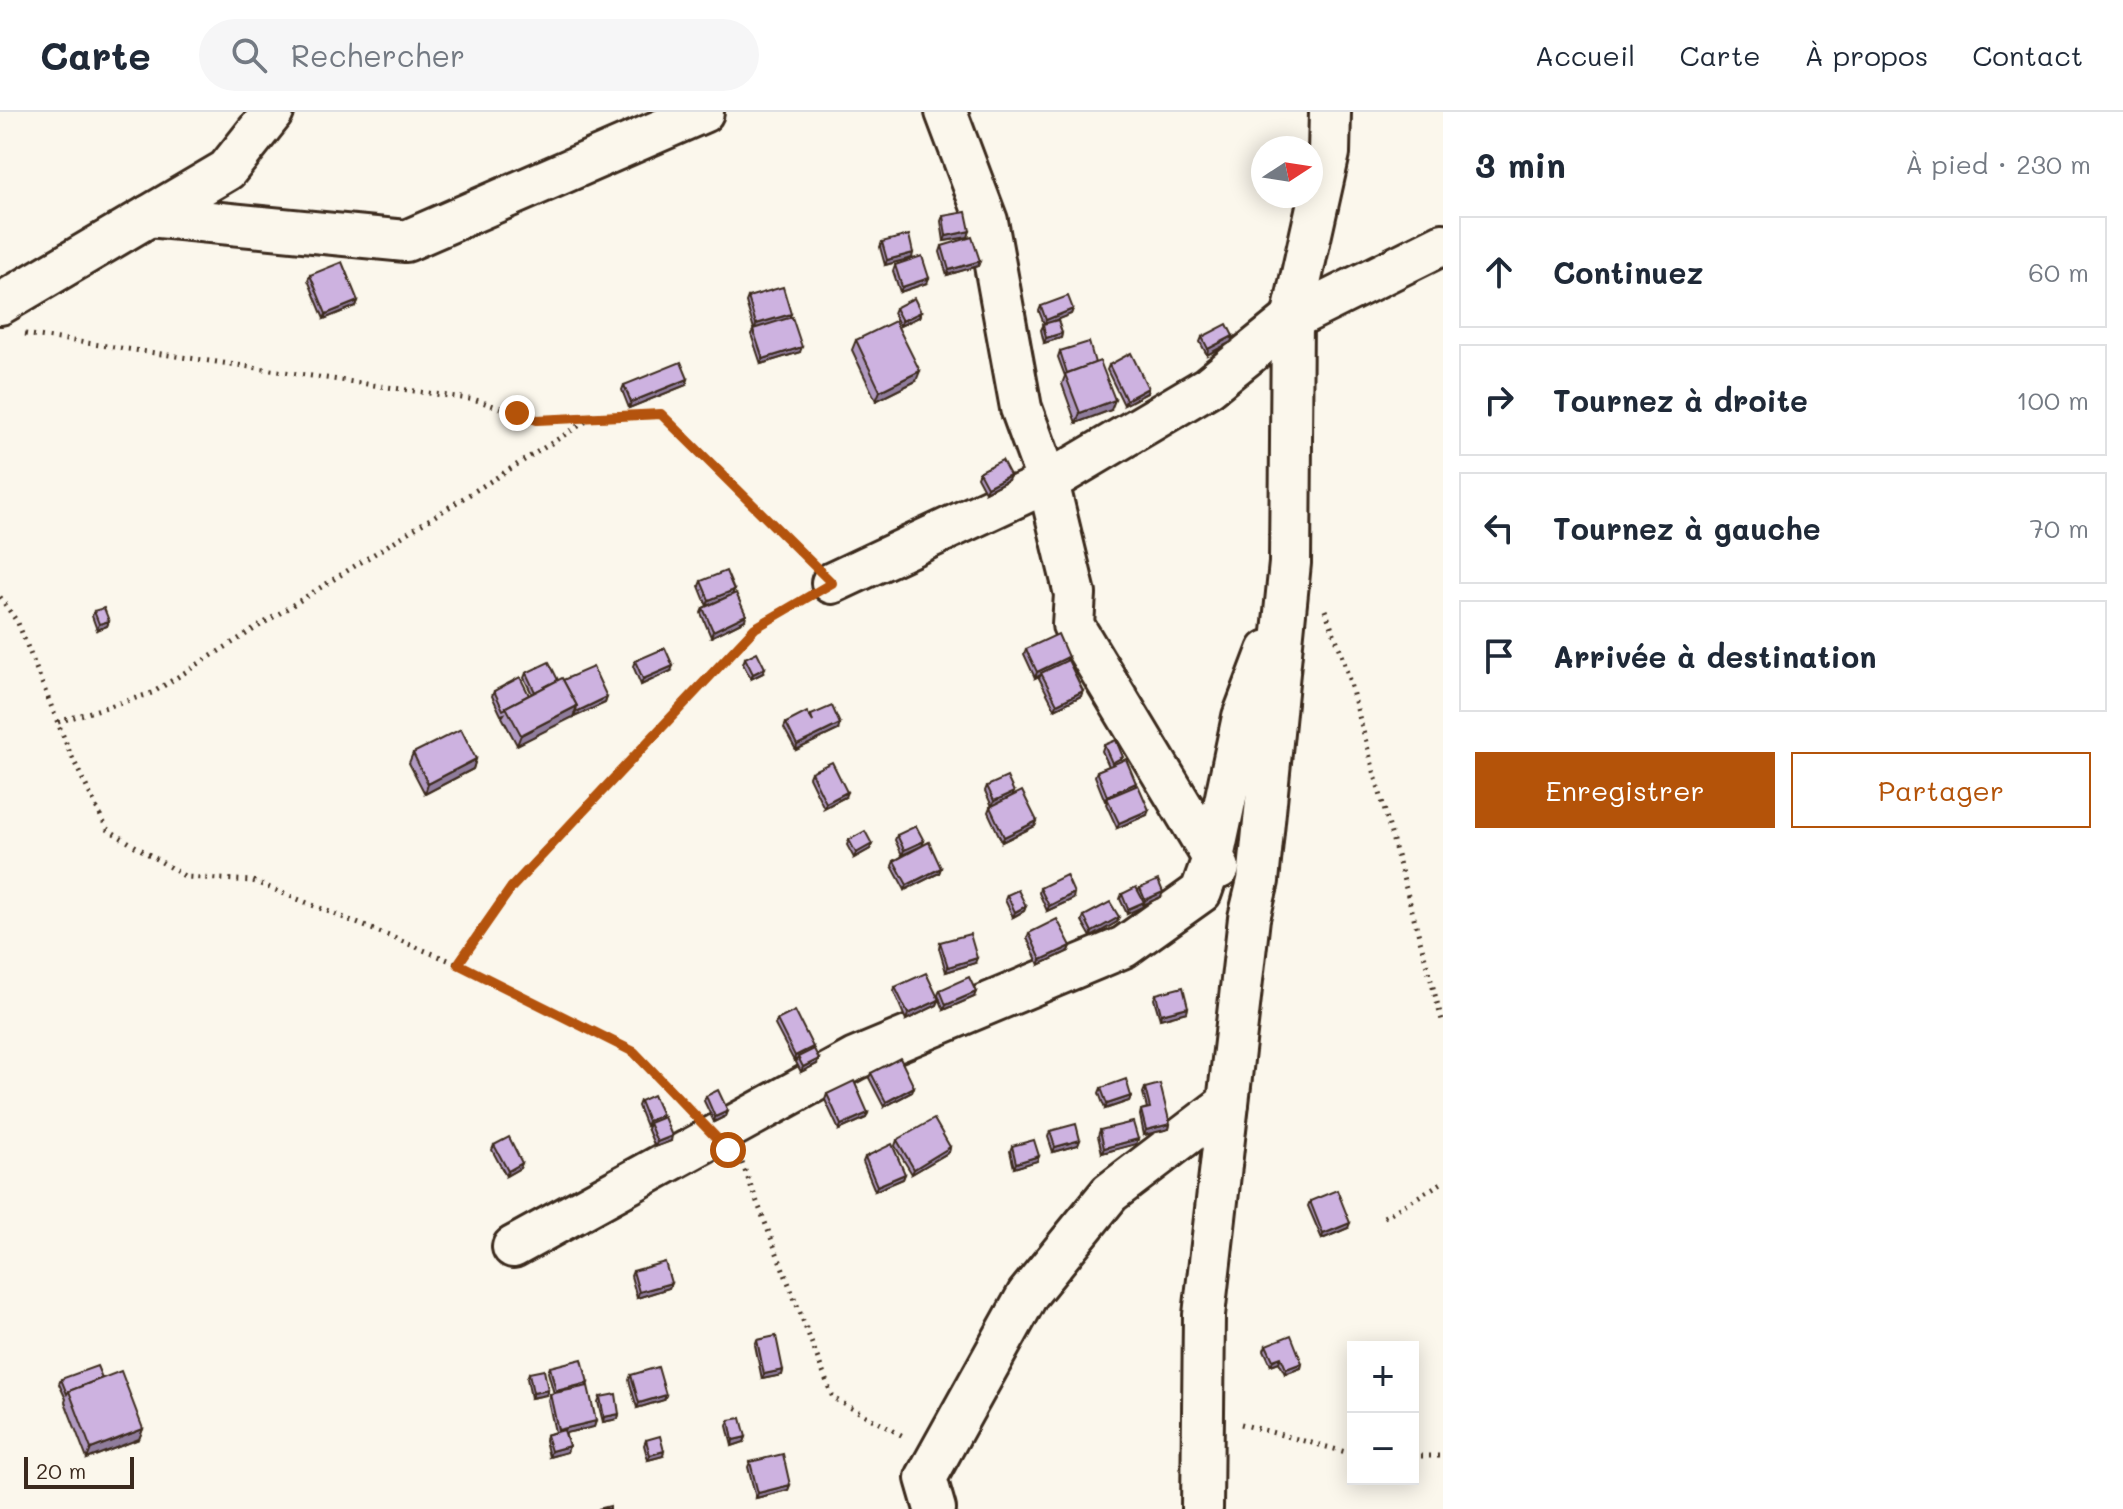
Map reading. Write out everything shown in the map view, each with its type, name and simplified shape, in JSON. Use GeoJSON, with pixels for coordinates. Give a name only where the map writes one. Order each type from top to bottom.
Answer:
{"type":"FeatureCollection","features":[{"type":"Feature","properties":{"kind":"street"},"geometry":{"type":"LineString","coordinates":[[8,318],[149,216],[227,170],[273,112]]}},
{"type":"Feature","properties":{"kind":"street"},"geometry":{"type":"LineString","coordinates":[[149,216],[406,241],[703,112]]}},
{"type":"Feature","properties":{"kind":"street"},"geometry":{"type":"LineString","coordinates":[[946,112],[987,221],[1021,408],[1048,482],[1075,594],[1073,625],[1249,918]]}},
{"type":"Feature","properties":{"kind":"street"},"geometry":{"type":"LineString","coordinates":[[1202,1509],[1204,1315],[1249,918],[1258,881],[1303,600],[1290,563],[1292,319],[1329,153],[1330,112]]}},
{"type":"Feature","properties":{"kind":"street"},"geometry":{"type":"LineString","coordinates":[[832,583],[1048,482],[1208,387],[1292,319],[1443,244]]}},
{"type":"Feature","properties":{"kind":"street"},"geometry":{"type":"LineString","coordinates":[[513,1247],[855,1059],[1124,947],[1201,892],[1213,858],[1243,717],[1303,600]]}},
{"type":"Feature","properties":{"kind":"street"},"geometry":{"type":"LineString","coordinates":[[935,1509],[926,1478],[1028,1294],[1110,1193],[1228,1103]]}},
{"type":"Feature","properties":{"kind":"path"},"geometry":{"type":"LineString","coordinates":[[8,318],[476,400],[537,420],[661,414],[832,583],[755,628],[511,888],[458,964]]}},
{"type":"Feature","properties":{"kind":"path"},"geometry":{"type":"LineString","coordinates":[[58,722],[152,693],[594,417]]}},
{"type":"Feature","properties":{"kind":"path"},"geometry":{"type":"LineString","coordinates":[[0,597],[18,623],[58,722],[107,829],[186,877],[253,881],[458,964],[634,1052],[714,1138],[742,1162],[833,1398],[939,1456]]}},
{"type":"Feature","properties":{"kind":"path"},"geometry":{"type":"LineString","coordinates":[[1303,600],[1342,654],[1443,1024]]}},
{"type":"Feature","properties":{"kind":"path"},"geometry":{"type":"LineString","coordinates":[[1384,1217],[1443,1182]]}},
{"type":"Feature","properties":{"kind":"path"},"geometry":{"type":"LineString","coordinates":[[1201,1413],[1347,1452]]}},
{"type":"Feature","properties":{"kind":"path"},"geometry":{"type":"LineString","coordinates":[[1419,1456],[1443,1456]]}},
{"type":"Feature","properties":{"kind":"building"},"geometry":{"type":"Polygon","coordinates":[[[966,212],[970,231],[946,236],[943,216],[966,212]]]}},
{"type":"Feature","properties":{"kind":"building"},"geometry":{"type":"Polygon","coordinates":[[[909,235],[913,253],[887,260],[882,242],[909,235]]]}},
{"type":"Feature","properties":{"kind":"building"},"geometry":{"type":"Polygon","coordinates":[[[972,237],[980,261],[949,270],[942,246],[972,237]]]}},
{"type":"Feature","properties":{"kind":"building"},"geometry":{"type":"Polygon","coordinates":[[[922,256],[929,278],[902,287],[895,265],[922,256]]]}},
{"type":"Feature","properties":{"kind":"building"},"geometry":{"type":"Polygon","coordinates":[[[342,262],[358,301],[326,314],[310,275],[342,262]]]}},
{"type":"Feature","properties":{"kind":"building"},"geometry":{"type":"Polygon","coordinates":[[[783,287],[791,314],[756,324],[748,297],[783,287]]]}},
{"type":"Feature","properties":{"kind":"building"},"geometry":{"type":"Polygon","coordinates":[[[1068,296],[1073,309],[1046,320],[1041,306],[1068,296]]]}},
{"type":"Feature","properties":{"kind":"building"},"geometry":{"type":"Polygon","coordinates":[[[914,298],[921,312],[902,321],[895,308],[914,298]]]}},
{"type":"Feature","properties":{"kind":"building"},"geometry":{"type":"Polygon","coordinates":[[[792,317],[802,347],[763,359],[753,329],[792,317]]]}},
{"type":"Feature","properties":{"kind":"building"},"geometry":{"type":"Polygon","coordinates":[[[1058,320],[1062,333],[1046,338],[1043,324],[1058,320]]]}},
{"type":"Feature","properties":{"kind":"building"},"geometry":{"type":"Polygon","coordinates":[[[895,321],[920,371],[880,391],[856,340],[895,321]]]}},
{"type":"Feature","properties":{"kind":"building"},"geometry":{"type":"Polygon","coordinates":[[[1227,324],[1233,336],[1208,349],[1202,337],[1227,324]]]}},
{"type":"Feature","properties":{"kind":"building"},"geometry":{"type":"Polygon","coordinates":[[[1089,342],[1095,363],[1067,373],[1060,351],[1089,342]]]}},
{"type":"Feature","properties":{"kind":"building"},"geometry":{"type":"Polygon","coordinates":[[[1131,353],[1148,388],[1126,400],[1109,365],[1131,353]]]}},
{"type":"Feature","properties":{"kind":"building"},"geometry":{"type":"Polygon","coordinates":[[[1100,361],[1115,400],[1080,413],[1065,374],[1100,361]]]}},
{"type":"Feature","properties":{"kind":"building"},"geometry":{"type":"Polygon","coordinates":[[[681,362],[688,379],[631,402],[624,385],[681,362]]]}},
{"type":"Feature","properties":{"kind":"building"},"geometry":{"type":"Polygon","coordinates":[[[1002,460],[1010,475],[987,487],[979,472],[1002,460]]]}},
{"type":"Feature","properties":{"kind":"building"},"geometry":{"type":"Polygon","coordinates":[[[726,571],[734,590],[709,600],[701,581],[726,571]]]}},
{"type":"Feature","properties":{"kind":"building"},"geometry":{"type":"Polygon","coordinates":[[[736,593],[746,615],[713,631],[703,608],[736,593]]]}},
{"type":"Feature","properties":{"kind":"building"},"geometry":{"type":"Polygon","coordinates":[[[104,608],[109,621],[99,624],[94,611],[104,608]]]}},
{"type":"Feature","properties":{"kind":"building"},"geometry":{"type":"Polygon","coordinates":[[[1058,634],[1068,657],[1037,672],[1026,649],[1058,634]]]}},
{"type":"Feature","properties":{"kind":"building"},"geometry":{"type":"Polygon","coordinates":[[[665,648],[673,666],[643,679],[635,661],[665,648]]]}},
{"type":"Feature","properties":{"kind":"building"},"geometry":{"type":"Polygon","coordinates":[[[757,652],[765,668],[753,674],[745,658],[757,652]]]}},
{"type":"Feature","properties":{"kind":"building"},"geometry":{"type":"Polygon","coordinates":[[[1068,660],[1083,691],[1057,704],[1041,673],[1068,660]]]}},
{"type":"Feature","properties":{"kind":"building"},"geometry":{"type":"Polygon","coordinates":[[[549,662],[558,680],[535,692],[526,673],[549,662]]]}},
{"type":"Feature","properties":{"kind":"building"},"geometry":{"type":"Polygon","coordinates":[[[593,667],[607,697],[576,712],[577,706],[563,680],[593,667]]]}},
{"type":"Feature","properties":{"kind":"building"},"geometry":{"type":"Polygon","coordinates":[[[520,677],[529,695],[503,710],[494,691],[520,677]]]}},
{"type":"Feature","properties":{"kind":"building"},"geometry":{"type":"Polygon","coordinates":[[[562,678],[577,706],[521,735],[506,707],[562,678]]]}},
{"type":"Feature","properties":{"kind":"building"},"geometry":{"type":"Polygon","coordinates":[[[832,706],[840,724],[797,745],[786,723],[807,712],[813,722],[811,715],[832,706]]]}},
{"type":"Feature","properties":{"kind":"building"},"geometry":{"type":"Polygon","coordinates":[[[461,729],[476,759],[428,784],[413,753],[461,729]]]}},
{"type":"Feature","properties":{"kind":"building"},"geometry":{"type":"Polygon","coordinates":[[[1116,740],[1123,757],[1112,763],[1104,745],[1116,740]]]}},
{"type":"Feature","properties":{"kind":"building"},"geometry":{"type":"Polygon","coordinates":[[[1126,759],[1136,783],[1107,796],[1097,771],[1126,759]]]}},
{"type":"Feature","properties":{"kind":"building"},"geometry":{"type":"Polygon","coordinates":[[[832,762],[847,792],[826,803],[811,772],[832,762]]]}},
{"type":"Feature","properties":{"kind":"building"},"geometry":{"type":"Polygon","coordinates":[[[1007,777],[1014,792],[994,801],[987,786],[1007,777]]]}},
{"type":"Feature","properties":{"kind":"building"},"geometry":{"type":"Polygon","coordinates":[[[1138,785],[1149,810],[1119,823],[1107,798],[1138,785]]]}},
{"type":"Feature","properties":{"kind":"building"},"geometry":{"type":"Polygon","coordinates":[[[1022,791],[1037,821],[1004,837],[990,807],[1022,791]]]}},
{"type":"Feature","properties":{"kind":"building"},"geometry":{"type":"Polygon","coordinates":[[[916,826],[924,841],[904,850],[897,835],[916,826]]]}},
{"type":"Feature","properties":{"kind":"building"},"geometry":{"type":"Polygon","coordinates":[[[865,831],[872,844],[856,853],[849,840],[865,831]]]}},
{"type":"Feature","properties":{"kind":"building"},"geometry":{"type":"Polygon","coordinates":[[[929,842],[941,868],[907,885],[894,861],[929,842]]]}},
{"type":"Feature","properties":{"kind":"building"},"geometry":{"type":"Polygon","coordinates":[[[1066,875],[1074,893],[1049,906],[1040,888],[1066,875]]]}},
{"type":"Feature","properties":{"kind":"building"},"geometry":{"type":"Polygon","coordinates":[[[1158,880],[1163,892],[1145,900],[1140,888],[1158,880]]]}},
{"type":"Feature","properties":{"kind":"building"},"geometry":{"type":"Polygon","coordinates":[[[1136,887],[1144,902],[1128,909],[1122,894],[1136,887]]]}},
{"type":"Feature","properties":{"kind":"building"},"geometry":{"type":"Polygon","coordinates":[[[1018,890],[1026,906],[1015,912],[1007,895],[1018,890]]]}},
{"type":"Feature","properties":{"kind":"building"},"geometry":{"type":"Polygon","coordinates":[[[1110,902],[1119,917],[1092,932],[1084,916],[1110,902]]]}},
{"type":"Feature","properties":{"kind":"building"},"geometry":{"type":"Polygon","coordinates":[[[1057,919],[1071,946],[1041,960],[1029,933],[1057,919]]]}},
{"type":"Feature","properties":{"kind":"building"},"geometry":{"type":"Polygon","coordinates":[[[970,934],[977,958],[948,967],[940,942],[970,934]]]}},
{"type":"Feature","properties":{"kind":"building"},"geometry":{"type":"Polygon","coordinates":[[[926,973],[939,1000],[908,1014],[895,987],[926,973]]]}},
{"type":"Feature","properties":{"kind":"building"},"geometry":{"type":"Polygon","coordinates":[[[969,977],[976,992],[946,1005],[940,990],[969,977]]]}},
{"type":"Feature","properties":{"kind":"building"},"geometry":{"type":"Polygon","coordinates":[[[1183,987],[1188,1007],[1161,1014],[1156,994],[1183,987]]]}},
{"type":"Feature","properties":{"kind":"building"},"geometry":{"type":"Polygon","coordinates":[[[795,1011],[813,1047],[795,1056],[777,1020],[795,1011]]]}},
{"type":"Feature","properties":{"kind":"building"},"geometry":{"type":"Polygon","coordinates":[[[814,1049],[819,1059],[803,1067],[798,1057],[814,1049]]]}},
{"type":"Feature","properties":{"kind":"building"},"geometry":{"type":"Polygon","coordinates":[[[900,1058],[914,1087],[886,1102],[871,1073],[900,1058]]]}},
{"type":"Feature","properties":{"kind":"building"},"geometry":{"type":"Polygon","coordinates":[[[1126,1079],[1131,1096],[1107,1104],[1101,1088],[1126,1079]]]}},
{"type":"Feature","properties":{"kind":"building"},"geometry":{"type":"Polygon","coordinates":[[[854,1081],[868,1113],[841,1125],[827,1094],[854,1081]]]}},
{"type":"Feature","properties":{"kind":"building"},"geometry":{"type":"Polygon","coordinates":[[[1160,1084],[1170,1124],[1146,1130],[1141,1110],[1150,1108],[1145,1088],[1160,1084]]]}},
{"type":"Feature","properties":{"kind":"building"},"geometry":{"type":"Polygon","coordinates":[[[718,1090],[728,1111],[715,1117],[706,1096],[718,1090]]]}},
{"type":"Feature","properties":{"kind":"building"},"geometry":{"type":"Polygon","coordinates":[[[653,1095],[662,1115],[648,1121],[640,1101],[653,1095]]]}},
{"type":"Feature","properties":{"kind":"building"},"geometry":{"type":"Polygon","coordinates":[[[664,1117],[672,1136],[657,1142],[649,1123],[664,1117]]]}},
{"type":"Feature","properties":{"kind":"building"},"geometry":{"type":"Polygon","coordinates":[[[934,1119],[950,1147],[914,1169],[897,1140],[934,1119]]]}},
{"type":"Feature","properties":{"kind":"building"},"geometry":{"type":"Polygon","coordinates":[[[1133,1122],[1138,1139],[1104,1148],[1100,1130],[1133,1122]]]}},
{"type":"Feature","properties":{"kind":"building"},"geometry":{"type":"Polygon","coordinates":[[[1076,1124],[1080,1140],[1055,1147],[1050,1131],[1076,1124]]]}},
{"type":"Feature","properties":{"kind":"building"},"geometry":{"type":"Polygon","coordinates":[[[509,1137],[522,1163],[508,1171],[494,1145],[509,1137]]]}},
{"type":"Feature","properties":{"kind":"building"},"geometry":{"type":"Polygon","coordinates":[[[1034,1140],[1039,1156],[1016,1163],[1012,1146],[1034,1140]]]}},
{"type":"Feature","properties":{"kind":"building"},"geometry":{"type":"Polygon","coordinates":[[[892,1144],[905,1174],[877,1186],[865,1157],[892,1144]]]}},
{"type":"Feature","properties":{"kind":"building"},"geometry":{"type":"Polygon","coordinates":[[[1337,1190],[1350,1223],[1323,1234],[1310,1201],[1337,1190]]]}},
{"type":"Feature","properties":{"kind":"building"},"geometry":{"type":"Polygon","coordinates":[[[665,1262],[671,1283],[639,1292],[633,1271],[665,1262]]]}},
{"type":"Feature","properties":{"kind":"building"},"geometry":{"type":"Polygon","coordinates":[[[1291,1335],[1302,1363],[1286,1369],[1281,1357],[1273,1360],[1266,1345],[1291,1335]]]}},
{"type":"Feature","properties":{"kind":"building"},"geometry":{"type":"Polygon","coordinates":[[[776,1336],[783,1370],[764,1374],[757,1340],[776,1336]]]}},
{"type":"Feature","properties":{"kind":"building"},"geometry":{"type":"Polygon","coordinates":[[[582,1359],[588,1383],[556,1391],[550,1367],[582,1359]]]}},
{"type":"Feature","properties":{"kind":"building"},"geometry":{"type":"Polygon","coordinates":[[[97,1366],[102,1378],[67,1394],[61,1379],[97,1366]]]}},
{"type":"Feature","properties":{"kind":"building"},"geometry":{"type":"Polygon","coordinates":[[[658,1367],[666,1395],[639,1403],[631,1375],[658,1367]]]}},
{"type":"Feature","properties":{"kind":"building"},"geometry":{"type":"Polygon","coordinates":[[[544,1370],[548,1390],[533,1393],[529,1373],[544,1370]]]}},
{"type":"Feature","properties":{"kind":"building"},"geometry":{"type":"Polygon","coordinates":[[[121,1371],[143,1429],[91,1449],[69,1391],[121,1371]]]}},
{"type":"Feature","properties":{"kind":"building"},"geometry":{"type":"Polygon","coordinates":[[[588,1386],[596,1421],[558,1430],[550,1394],[588,1386]]]}},
{"type":"Feature","properties":{"kind":"building"},"geometry":{"type":"Polygon","coordinates":[[[616,1394],[619,1414],[604,1417],[600,1397],[616,1394]]]}},
{"type":"Feature","properties":{"kind":"building"},"geometry":{"type":"Polygon","coordinates":[[[741,1418],[746,1437],[733,1440],[729,1420],[741,1418]]]}},
{"type":"Feature","properties":{"kind":"building"},"geometry":{"type":"Polygon","coordinates":[[[564,1430],[569,1446],[551,1451],[546,1435],[564,1430]]]}},
{"type":"Feature","properties":{"kind":"building"},"geometry":{"type":"Polygon","coordinates":[[[660,1436],[664,1451],[650,1455],[646,1440],[660,1436]]]}},
{"type":"Feature","properties":{"kind":"building"},"geometry":{"type":"Polygon","coordinates":[[[783,1454],[790,1485],[758,1493],[750,1462],[783,1454]]]}},
{"type":"Feature","properties":{"kind":"route"},"geometry":{"type":"LineString","coordinates":[[517,413],[537,420],[661,414],[832,583],[755,628],[511,888],[458,964],[634,1052],[728,1150]]}}]}
